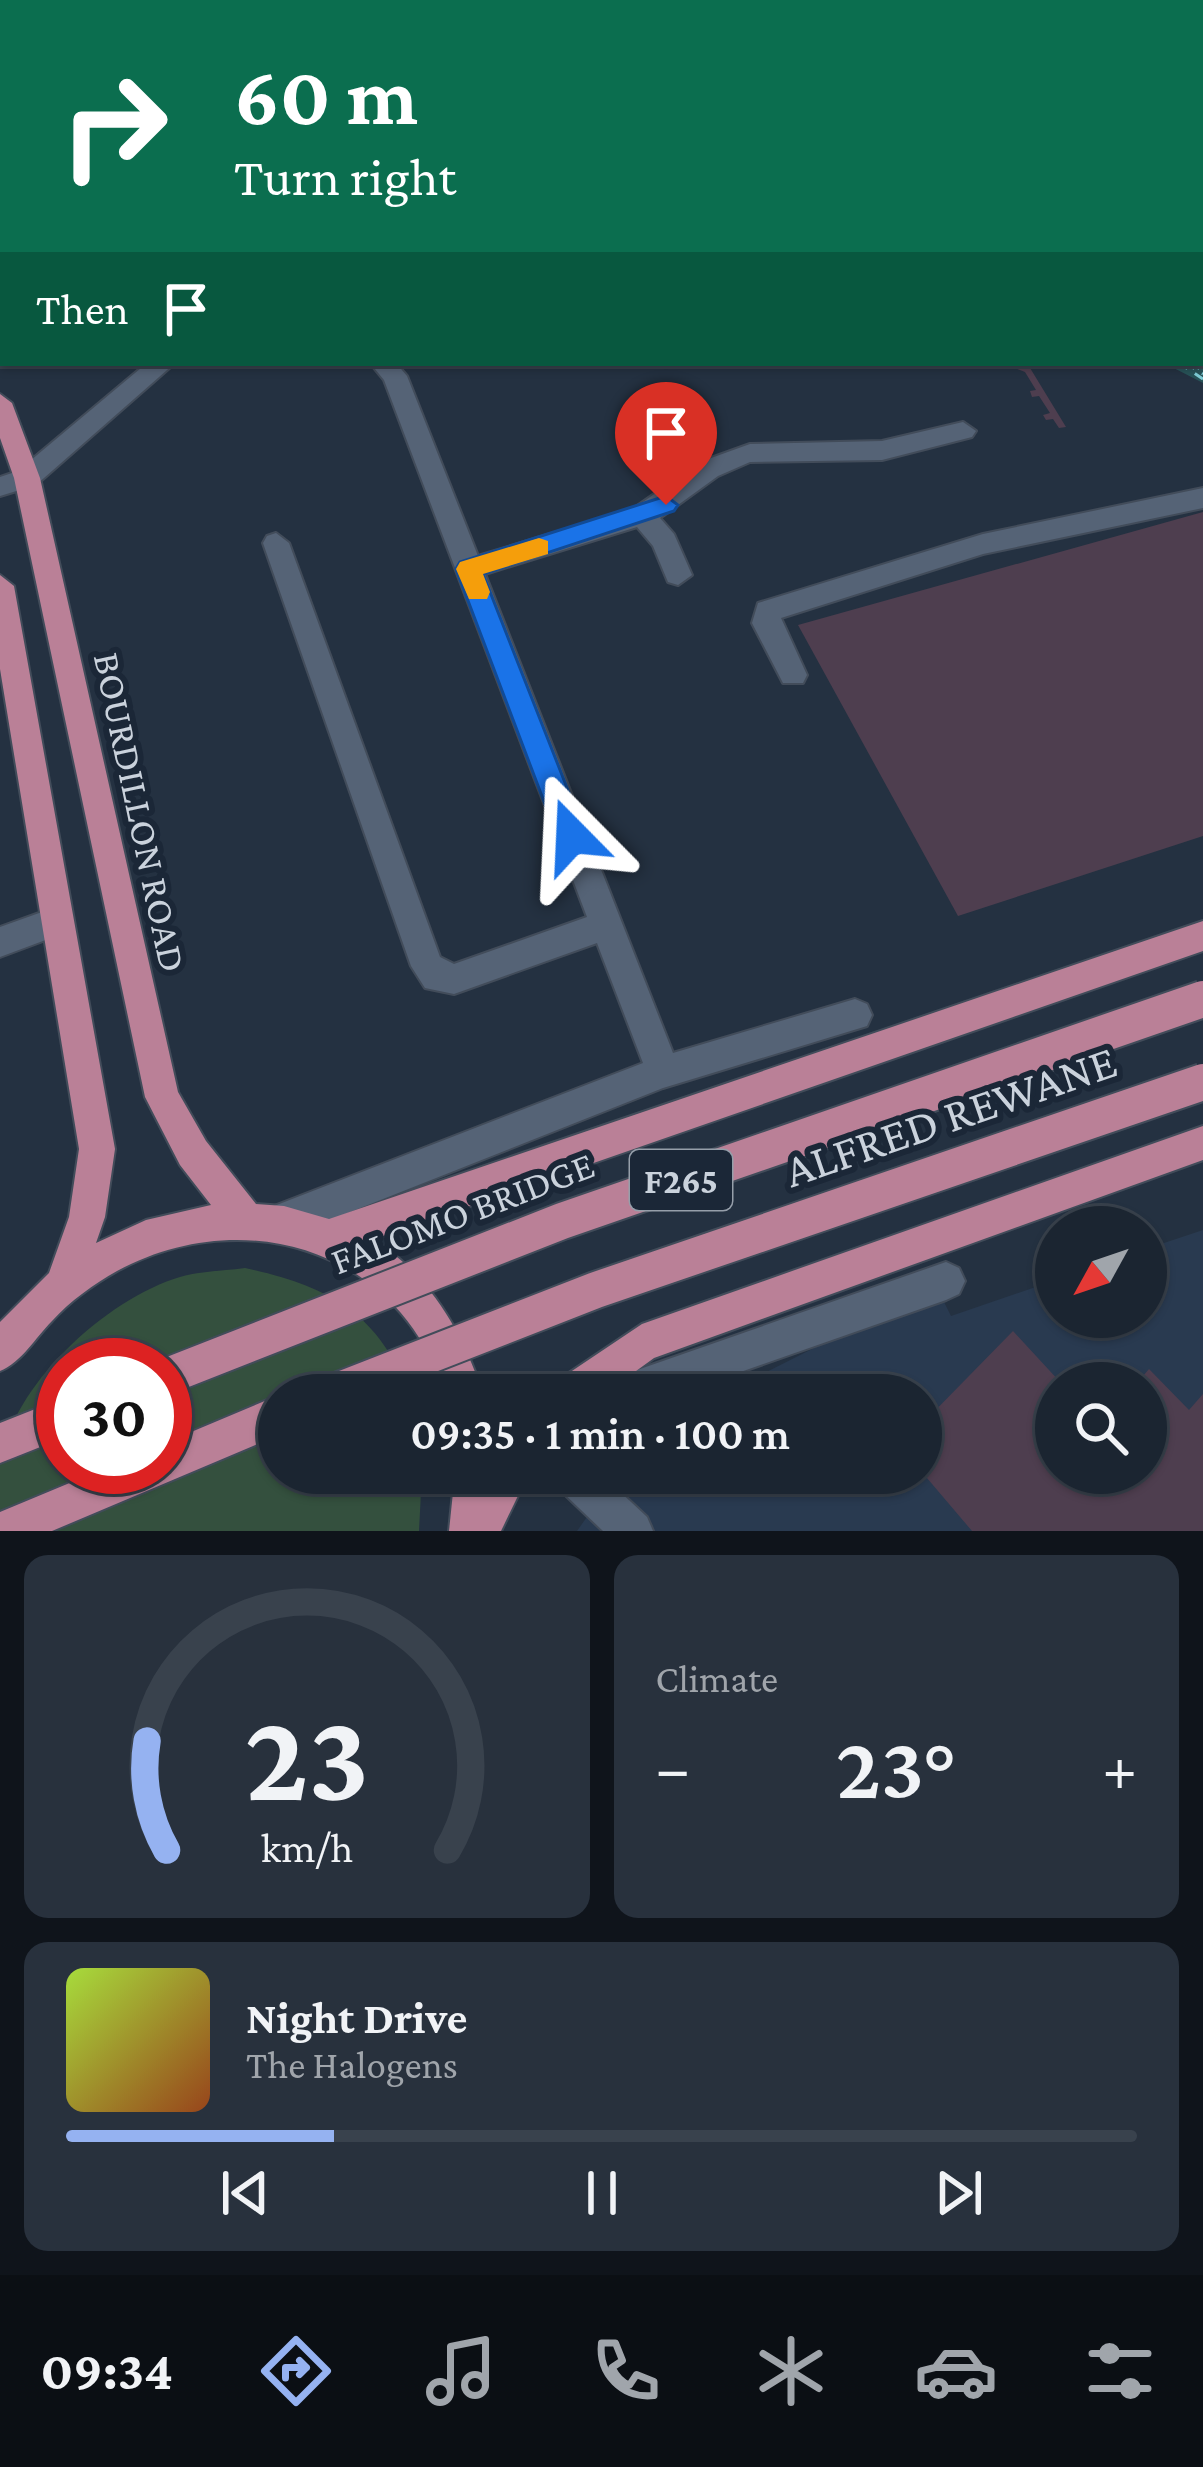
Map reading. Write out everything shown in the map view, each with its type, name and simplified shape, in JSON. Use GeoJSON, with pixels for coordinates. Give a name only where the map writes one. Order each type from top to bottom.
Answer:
{"type":"FeatureCollection","features":[{"type":"Feature","properties":{"kind":"main road","name":"BOURDILLON ROAD"},"geometry":{"type":"LineString","coordinates":[[0,403],[13,483],[162,1097],[193,1153],[244,1218]]}},
{"type":"Feature","properties":{"kind":"main road"},"geometry":{"type":"LineString","coordinates":[[0,586],[97,1149],[87,1217],[63,1285]]}},
{"type":"Feature","properties":{"kind":"main road"},"geometry":{"type":"LineString","coordinates":[[332,1236],[1203,936]]}},
{"type":"Feature","properties":{"kind":"main road","name":"FALOMO BRIDGE"},"geometry":{"type":"LineString","coordinates":[[192,1366],[562,1221],[1203,999]]}},
{"type":"Feature","properties":{"kind":"main road","name":"ALFRED REWANE"},"geometry":{"type":"LineString","coordinates":[[381,1374],[596,1290],[1203,1082]]}},
{"type":"Feature","properties":{"kind":"main road"},"geometry":{"type":"LineString","coordinates":[[600,1374],[642,1343],[1203,1143]]}},
{"type":"Feature","properties":{"kind":"main road"},"geometry":{"type":"LineString","coordinates":[[0,1352],[63,1285],[121,1247],[182,1226],[244,1218],[282,1221],[332,1236],[387,1271],[432,1323],[455,1374]]}},
{"type":"Feature","properties":{"kind":"main road"},"geometry":{"type":"LineString","coordinates":[[192,1452],[258,1424]]}},
{"type":"Feature","properties":{"kind":"main road"},"geometry":{"type":"LineString","coordinates":[[0,1443],[36,1429]]}},
{"type":"Feature","properties":{"kind":"main road"},"geometry":{"type":"LineString","coordinates":[[4,1531],[92,1494]]}},
{"type":"Feature","properties":{"kind":"main road"},"geometry":{"type":"LineString","coordinates":[[469,1531],[473,1494]]}},
{"type":"Feature","properties":{"kind":"main road"},"geometry":{"type":"LineString","coordinates":[[479,1531],[498,1494]]}},
{"type":"Feature","properties":{"kind":"street"},"geometry":{"type":"LineString","coordinates":[[13,483],[159,366]]}},
{"type":"Feature","properties":{"kind":"street"},"geometry":{"type":"LineString","coordinates":[[385,366],[395,376],[663,1072]]}},
{"type":"Feature","properties":{"kind":"street"},"geometry":{"type":"LineString","coordinates":[[469,569],[642,516],[666,505],[705,469],[738,455],[772,449],[859,453],[963,431]]}},
{"type":"Feature","properties":{"kind":"street"},"geometry":{"type":"LineString","coordinates":[[794,675],[766,623],[768,611],[982,544],[1079,520],[1203,498]]}},
{"type":"Feature","properties":{"kind":"street"},"geometry":{"type":"LineString","coordinates":[[642,516],[665,541],[678,575]]}},
{"type":"Feature","properties":{"kind":"street"},"geometry":{"type":"LineString","coordinates":[[276,543],[428,966],[437,977],[454,979],[606,925]]}},
{"type":"Feature","properties":{"kind":"street"},"geometry":{"type":"LineString","coordinates":[[0,942],[56,922]]}},
{"type":"Feature","properties":{"kind":"street"},"geometry":{"type":"LineString","coordinates":[[282,1221],[663,1072],[856,1015]]}},
{"type":"Feature","properties":{"kind":"street"},"geometry":{"type":"LineString","coordinates":[[680,1374],[946,1281]]}},
{"type":"Feature","properties":{"kind":"street"},"geometry":{"type":"LineString","coordinates":[[594,1494],[633,1531]]}},
{"type":"Feature","properties":{"kind":"shaded area"},"geometry":{"type":"Polygon","coordinates":[[[1170,366],[1203,366],[1203,383],[1170,366]]]}},
{"type":"Feature","properties":{"kind":"shaded area"},"geometry":{"type":"Polygon","coordinates":[[[1203,1230],[1203,1531],[577,1531],[603,1494],[942,1494],[942,1374],[763,1374],[818,1346],[942,1298],[951,1316],[1035,1287],[1035,1338],[1167,1338],[1167,1242],[1203,1230]]]}},
{"type":"Feature","properties":{"kind":"shaded area"},"geometry":{"type":"Polygon","coordinates":[[[245,1268],[274,1275],[324,1294],[365,1323],[399,1374],[258,1374],[258,1494],[421,1494],[419,1531],[0,1531],[0,1465],[8,1435],[36,1385],[36,1494],[192,1494],[192,1338],[79,1338],[151,1288],[188,1275],[245,1268]]]}},
{"type":"Feature","properties":{"kind":"building"},"geometry":{"type":"Polygon","coordinates":[[[1029,366],[1066,427],[1046,420],[1043,415],[1050,413],[1039,396],[1032,397],[1030,391],[1036,390],[1025,372],[1015,368],[1029,366]]]}},
{"type":"Feature","properties":{"kind":"building"},"geometry":{"type":"Polygon","coordinates":[[[1203,512],[1203,836],[958,916],[798,625],[1203,512]]]}},
{"type":"Feature","properties":{"kind":"building"},"geometry":{"type":"Polygon","coordinates":[[[1013,1331],[1042,1362],[1035,1362],[1035,1494],[1167,1494],[1167,1387],[1189,1410],[1203,1394],[1203,1531],[972,1531],[941,1494],[942,1404],[1013,1331]]]}},
{"type":"Feature","properties":{"kind":"ferry route"},"geometry":{"type":"LineString","coordinates":[[1184,366],[1203,379]]}},
{"type":"Feature","properties":{"kind":"ferry route"},"geometry":{"type":"LineString","coordinates":[[1191,366],[1203,374]]}},
{"type":"Feature","properties":{"kind":"ferry route"},"geometry":{"type":"LineString","coordinates":[[1196,366],[1203,371]]}},
{"type":"Feature","properties":{"kind":"slow traffic"},"geometry":{"type":"LineString","coordinates":[[478,592],[469,569],[539,547]]}},
{"type":"Feature","properties":{"kind":"route"},"geometry":{"type":"LineString","coordinates":[[572,836],[469,569],[666,505]]}}]}
